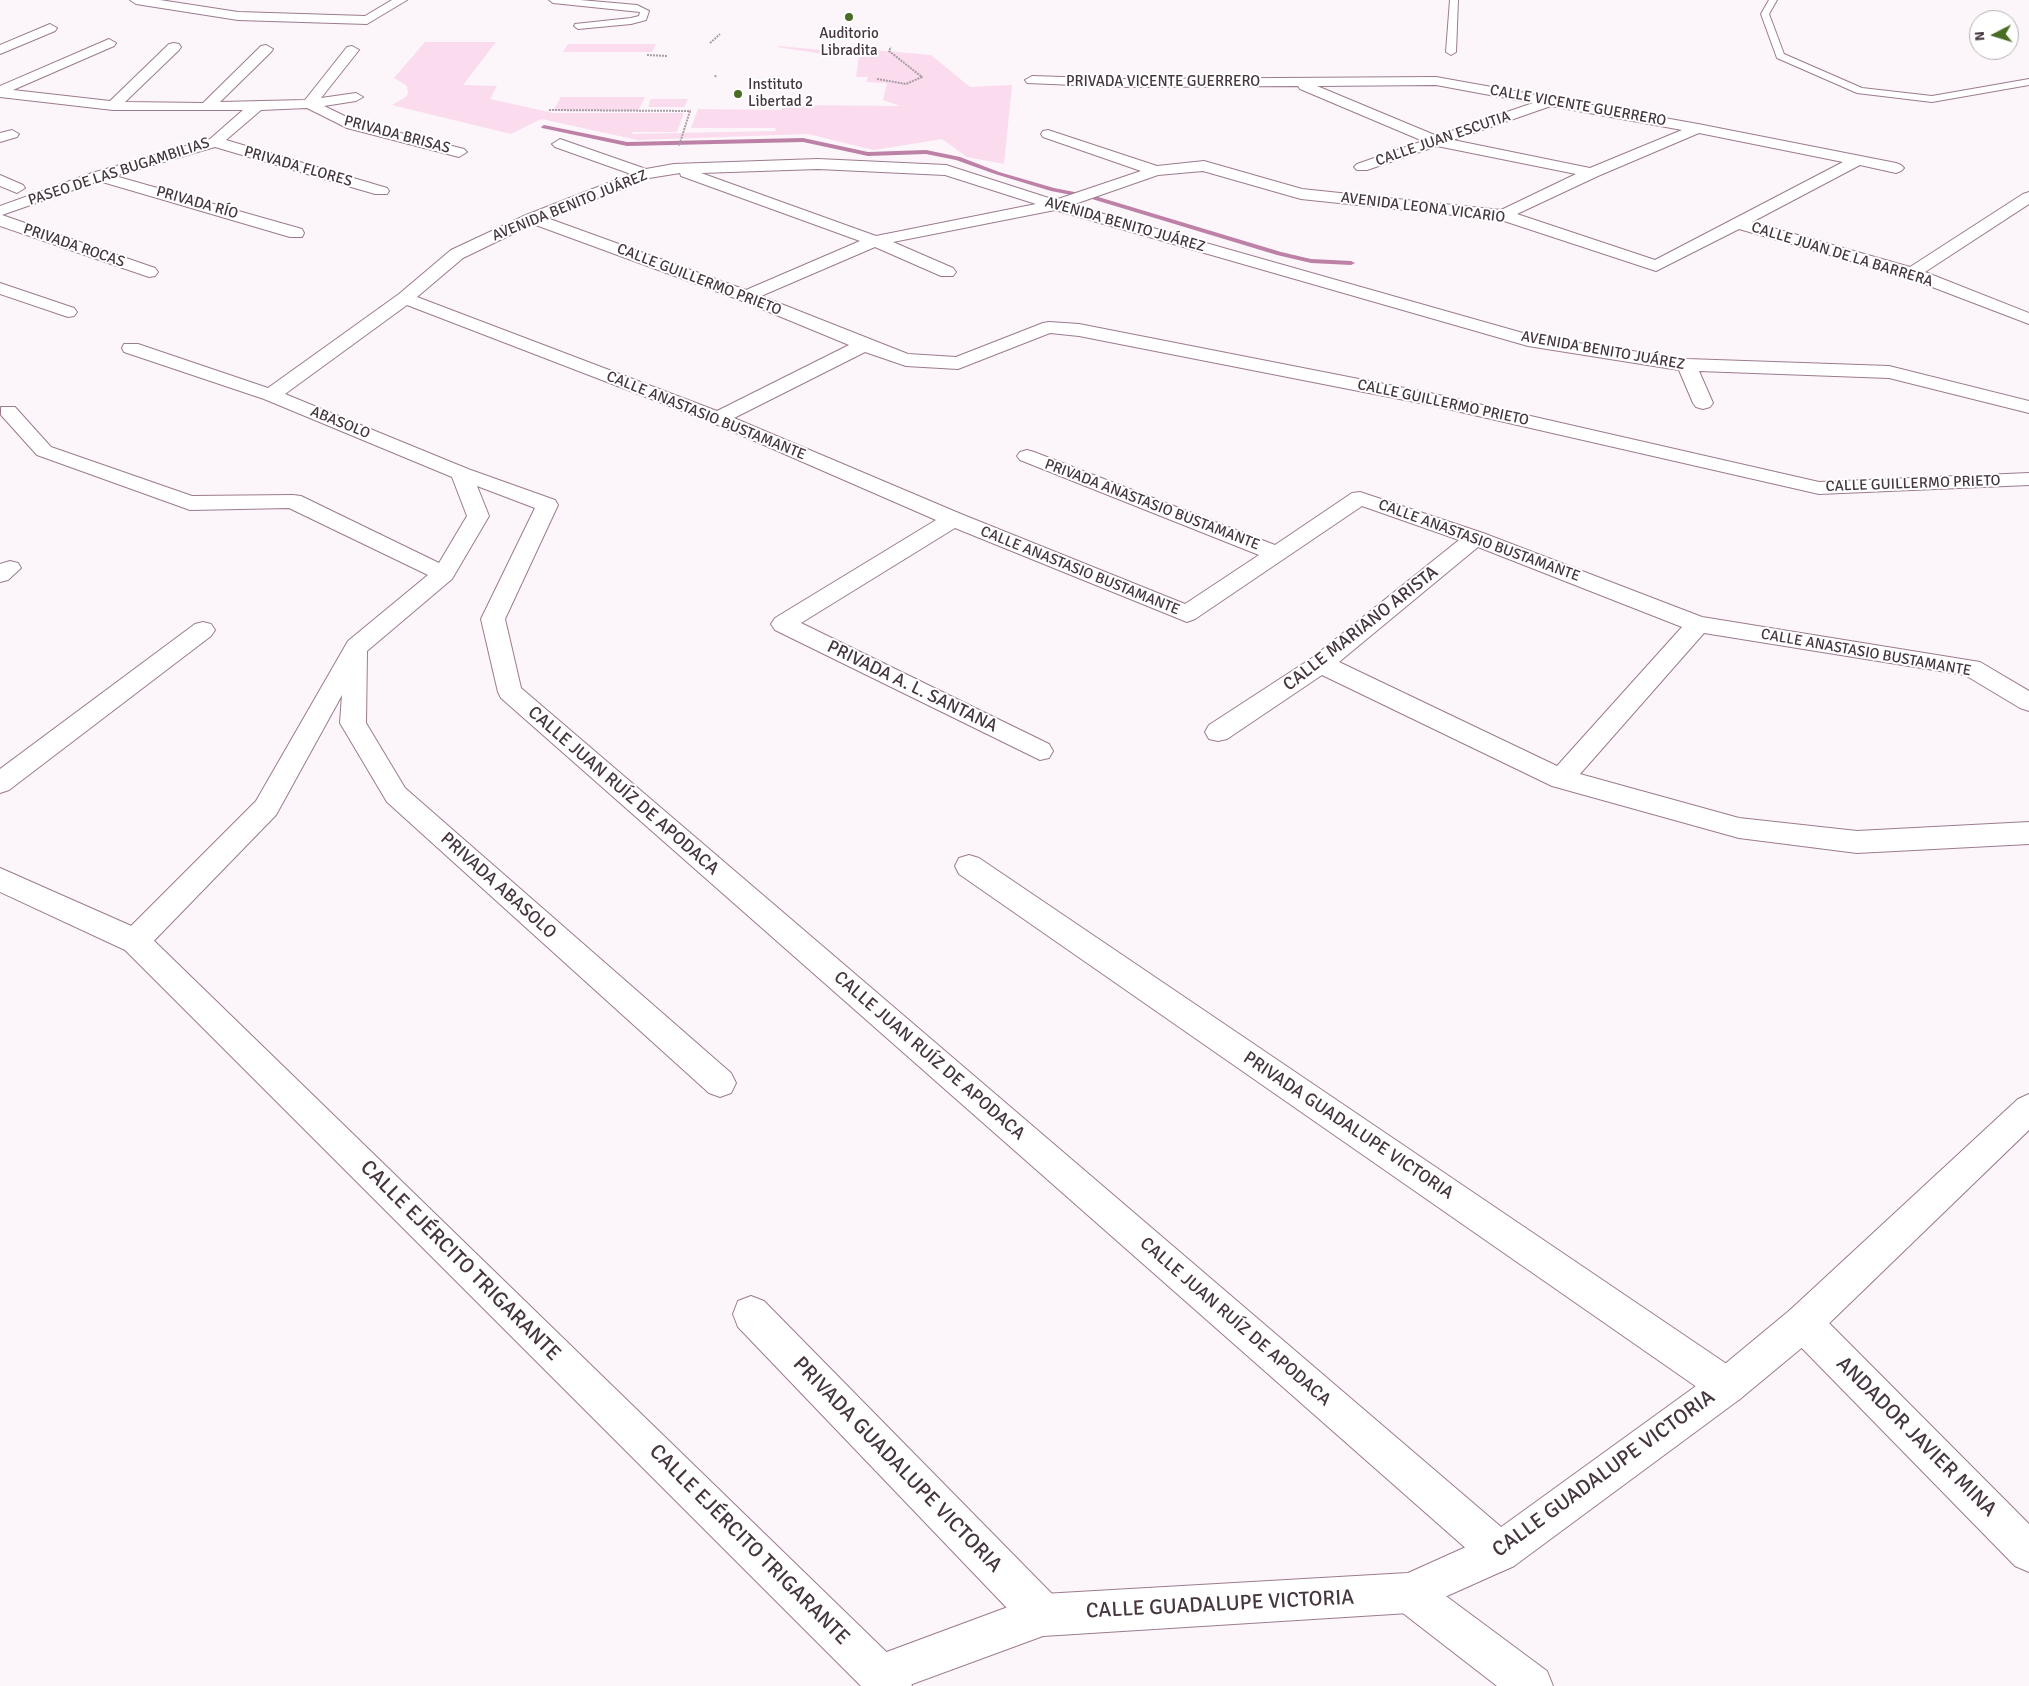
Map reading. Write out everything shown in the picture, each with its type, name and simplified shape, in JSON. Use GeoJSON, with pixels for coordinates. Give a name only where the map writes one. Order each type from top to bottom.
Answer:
{"type":"FeatureCollection","features":[{"type":"Feature","properties":{"kind":"street"},"geometry":{"type":"LineString","coordinates":[[136,0],[238,16],[367,20],[401,0]]}},
{"type":"Feature","properties":{"kind":"street"},"geometry":{"type":"LineString","coordinates":[[238,16],[259,4]]}},
{"type":"Feature","properties":{"kind":"street"},"geometry":{"type":"LineString","coordinates":[[0,50],[50,28]]}},
{"type":"Feature","properties":{"kind":"street"},"geometry":{"type":"LineString","coordinates":[[0,92],[109,43]]}},
{"type":"Feature","properties":{"kind":"street"},"geometry":{"type":"LineString","coordinates":[[113,106],[174,47]]}},
{"type":"Feature","properties":{"kind":"street"},"geometry":{"type":"LineString","coordinates":[[207,107],[266,49]]}},
{"type":"Feature","properties":{"kind":"street"},"geometry":{"type":"LineString","coordinates":[[309,104],[352,50]]}},
{"type":"Feature","properties":{"kind":"street","name":"PRIVADA VICENTE GUERRERO"},"geometry":{"type":"LineString","coordinates":[[1032,80],[1123,83],[1295,82]]}},
{"type":"Feature","properties":{"kind":"street","name":"CALLE VICENTE GUERRERO"},"geometry":{"type":"LineString","coordinates":[[1295,82],[1436,81],[1698,128],[1858,160]]}},
{"type":"Feature","properties":{"kind":"street"},"geometry":{"type":"LineString","coordinates":[[1295,82],[1436,141],[1592,173]]}},
{"type":"Feature","properties":{"kind":"street"},"geometry":{"type":"LineString","coordinates":[[0,92],[113,106],[256,107],[309,104],[356,97]]}},
{"type":"Feature","properties":{"kind":"street","name":"CALLE JUAN ESCUTIA"},"geometry":{"type":"LineString","coordinates":[[1362,167],[1552,101]]}},
{"type":"Feature","properties":{"kind":"street","name":"PRIVADA BRISAS"},"geometry":{"type":"LineString","coordinates":[[309,104],[352,125],[459,152]]}},
{"type":"Feature","properties":{"kind":"street","name":"PASEO DE LAS BUGAMBILIAS"},"geometry":{"type":"LineString","coordinates":[[0,211],[98,176],[215,142],[256,107]]}},
{"type":"Feature","properties":{"kind":"street"},"geometry":{"type":"LineString","coordinates":[[1503,215],[1592,173],[1698,128]]}},
{"type":"Feature","properties":{"kind":"street"},"geometry":{"type":"LineString","coordinates":[[1048,134],[1156,171]]}},
{"type":"Feature","properties":{"kind":"street","name":"PRIVADA FLORES"},"geometry":{"type":"LineString","coordinates":[[215,142],[381,191]]}},
{"type":"Feature","properties":{"kind":"street"},"geometry":{"type":"LineString","coordinates":[[560,144],[646,174]]}},
{"type":"Feature","properties":{"kind":"street"},"geometry":{"type":"LineString","coordinates":[[1858,160],[1896,168]]}},
{"type":"Feature","properties":{"kind":"street","name":"AVENIDA LEONA VICARIO"},"geometry":{"type":"LineString","coordinates":[[746,296],[876,241],[1055,206],[1156,171],[1204,166],[1301,194],[1503,215],[1656,266],[1740,224],[1858,160]]}},
{"type":"Feature","properties":{"kind":"street","name":"AVENIDA BENITO JUÁREZ"},"geometry":{"type":"LineString","coordinates":[[271,395],[405,298],[457,254],[532,218],[646,174],[674,169],[818,164],[946,170],[1055,206],[1535,342],[1687,366],[1889,372],[2029,408]]}},
{"type":"Feature","properties":{"kind":"street"},"geometry":{"type":"LineString","coordinates":[[674,169],[876,241],[947,272]]}},
{"type":"Feature","properties":{"kind":"street","name":"PRIVADA RÍO"},"geometry":{"type":"LineString","coordinates":[[98,176],[296,232]]}},
{"type":"Feature","properties":{"kind":"street"},"geometry":{"type":"LineString","coordinates":[[0,180],[17,188]]}},
{"type":"Feature","properties":{"kind":"street"},"geometry":{"type":"LineString","coordinates":[[1912,273],[2026,201]]}},
{"type":"Feature","properties":{"kind":"street","name":"CALLE GUILLERMO PRIETO"},"geometry":{"type":"LineString","coordinates":[[532,218],[746,296],[864,345],[906,360],[958,363],[1024,335],[1049,327],[1079,330],[1430,399],[1819,488],[2029,479]]}},
{"type":"Feature","properties":{"kind":"street","name":"PRIVADA ROCAS"},"geometry":{"type":"LineString","coordinates":[[0,220],[149,272]]}},
{"type":"Feature","properties":{"kind":"street","name":"CALLE JUAN DE LA BARRERA"},"geometry":{"type":"LineString","coordinates":[[1740,224],[1912,273],[2029,319]]}},
{"type":"Feature","properties":{"kind":"street"},"geometry":{"type":"LineString","coordinates":[[0,288],[68,312]]}},
{"type":"Feature","properties":{"kind":"street","name":"CALLE ANASTASIO BUSTAMANTE"},"geometry":{"type":"LineString","coordinates":[[405,298],[718,418],[953,519],[1187,614],[1360,498],[1475,538],[1698,624],[1971,668],[2029,702]]}},
{"type":"Feature","properties":{"kind":"street"},"geometry":{"type":"LineString","coordinates":[[718,418],[864,345]]}},
{"type":"Feature","properties":{"kind":"street","name":"ABASOLO"},"geometry":{"type":"LineString","coordinates":[[131,348],[271,395],[460,473],[547,505]]}},
{"type":"Feature","properties":{"kind":"street"},"geometry":{"type":"LineString","coordinates":[[1687,366],[1703,403]]}},
{"type":"Feature","properties":{"kind":"street"},"geometry":{"type":"LineString","coordinates":[[8,411],[44,451],[190,503],[293,501],[444,574]]}},
{"type":"Feature","properties":{"kind":"street","name":"PRIVADA ANASTASIO BUSTAMANTE"},"geometry":{"type":"LineString","coordinates":[[1027,456],[1277,554]]}},
{"type":"Feature","properties":{"kind":"street"},"geometry":{"type":"LineString","coordinates":[[135,942],[266,808],[356,647],[444,574],[478,516],[460,473]]}},
{"type":"Feature","properties":{"kind":"street","name":"CALLE JUAN RUÍZ DE APODACA"},"geometry":{"type":"LineString","coordinates":[[547,505],[493,619],[510,692],[1500,1552]]}},
{"type":"Feature","properties":{"kind":"street","name":"PRIVADA A. L. SANTANA"},"geometry":{"type":"LineString","coordinates":[[953,519],[783,624],[1040,751]]}},
{"type":"Feature","properties":{"kind":"street","name":"CALLE MARIANO ARISTA"},"geometry":{"type":"LineString","coordinates":[[1218,732],[1321,664],[1475,538]]}},
{"type":"Feature","properties":{"kind":"street"},"geometry":{"type":"LineString","coordinates":[[1561,779],[1698,624]]}},
{"type":"Feature","properties":{"kind":"street"},"geometry":{"type":"LineString","coordinates":[[0,783],[203,630]]}},
{"type":"Feature","properties":{"kind":"street","name":"PRIVADA ABASOLO"},"geometry":{"type":"LineString","coordinates":[[356,647],[353,723],[396,795],[720,1083]]}},
{"type":"Feature","properties":{"kind":"street"},"geometry":{"type":"LineString","coordinates":[[1321,664],[1561,779],[1739,828],[1847,841],[2029,834]]}},
{"type":"Feature","properties":{"kind":"street","name":"PRIVADA GUADALUPE VICTORIA"},"geometry":{"type":"LineString","coordinates":[[969,866],[1727,1386]]}},
{"type":"Feature","properties":{"kind":"street","name":"CALLE EJÉRCITO TRIGARANTE"},"geometry":{"type":"LineString","coordinates":[[0,879],[135,942],[885,1680]]}},
{"type":"Feature","properties":{"kind":"street","name":"CALLE GUADALUPE VICTORIA"},"geometry":{"type":"LineString","coordinates":[[885,1680],[1043,1615],[1410,1593],[1500,1552],[1727,1386],[1803,1323],[2029,1110]]}},
{"type":"Feature","properties":{"kind":"street","name":"PRIVADA GUADALUPE VICTORIA"},"geometry":{"type":"LineString","coordinates":[[751,1314],[1043,1615]]}},
{"type":"Feature","properties":{"kind":"street","name":"ANDADOR JAVIER MINA"},"geometry":{"type":"LineString","coordinates":[[1803,1323],[2029,1552]]}},
{"type":"Feature","properties":{"kind":"street"},"geometry":{"type":"LineString","coordinates":[[1410,1593],[1532,1686]]}},
{"type":"Feature","properties":{"kind":"lane"},"geometry":{"type":"LineString","coordinates":[[553,0],[637,8],[645,11],[643,18],[631,21],[578,26]]}},
{"type":"Feature","properties":{"kind":"lane"},"geometry":{"type":"LineString","coordinates":[[1451,52],[1454,0]]}},
{"type":"Feature","properties":{"kind":"lane"},"geometry":{"type":"LineString","coordinates":[[1773,0],[1765,14],[1780,56],[1860,91],[1932,99],[2029,82]]}},
{"type":"Feature","properties":{"kind":"path"},"geometry":{"type":"LineString","coordinates":[[710,43],[720,34]]}},
{"type":"Feature","properties":{"kind":"path"},"geometry":{"type":"LineString","coordinates":[[877,78],[906,84],[922,78],[889,51],[890,47]]}},
{"type":"Feature","properties":{"kind":"path"},"geometry":{"type":"LineString","coordinates":[[647,55],[667,56]]}},
{"type":"Feature","properties":{"kind":"path"},"geometry":{"type":"LineString","coordinates":[[550,110],[690,111],[679,142]]}},
{"type":"Feature","properties":{"kind":"shaded area"},"geometry":{"type":"Polygon","coordinates":[[[425,42],[496,42],[463,85],[497,86],[490,99],[553,113],[684,113],[677,132],[633,132],[632,134],[776,131],[775,128],[691,128],[698,109],[781,110],[783,105],[900,106],[883,100],[887,83],[866,82],[868,77],[856,77],[859,55],[823,54],[777,47],[779,46],[843,52],[851,48],[931,55],[970,87],[1012,85],[1004,164],[967,157],[942,139],[874,150],[808,134],[638,140],[541,119],[511,134],[392,105],[407,96],[408,92],[407,86],[394,78],[425,42]]]}},
{"type":"Feature","properties":{"kind":"shaded area"},"geometry":{"type":"Polygon","coordinates":[[[568,44],[656,44],[652,52],[563,52],[568,44]]]}},
{"type":"Feature","properties":{"kind":"shaded area"},"geometry":{"type":"Polygon","coordinates":[[[561,97],[645,97],[638,111],[553,111],[561,97]]]}},
{"type":"Feature","properties":{"kind":"shaded area"},"geometry":{"type":"Polygon","coordinates":[[[651,99],[688,99],[684,107],[648,107],[651,99]]]}},
{"type":"Feature","properties":{"kind":"waterway"},"geometry":{"type":"LineString","coordinates":[[544,127],[627,144],[803,140],[868,154],[926,152],[958,158],[997,173],[1053,190],[1093,197],[1279,254],[1311,261],[1351,263]]}},
{"type":"Feature","properties":{"kind":"place","name":"Auditorio Libradita"},"geometry":{"type":"Point","coordinates":[849,17]}},
{"type":"Feature","properties":{"kind":"place","name":"Instituto Libertad 2"},"geometry":{"type":"Point","coordinates":[738,94]}}]}
